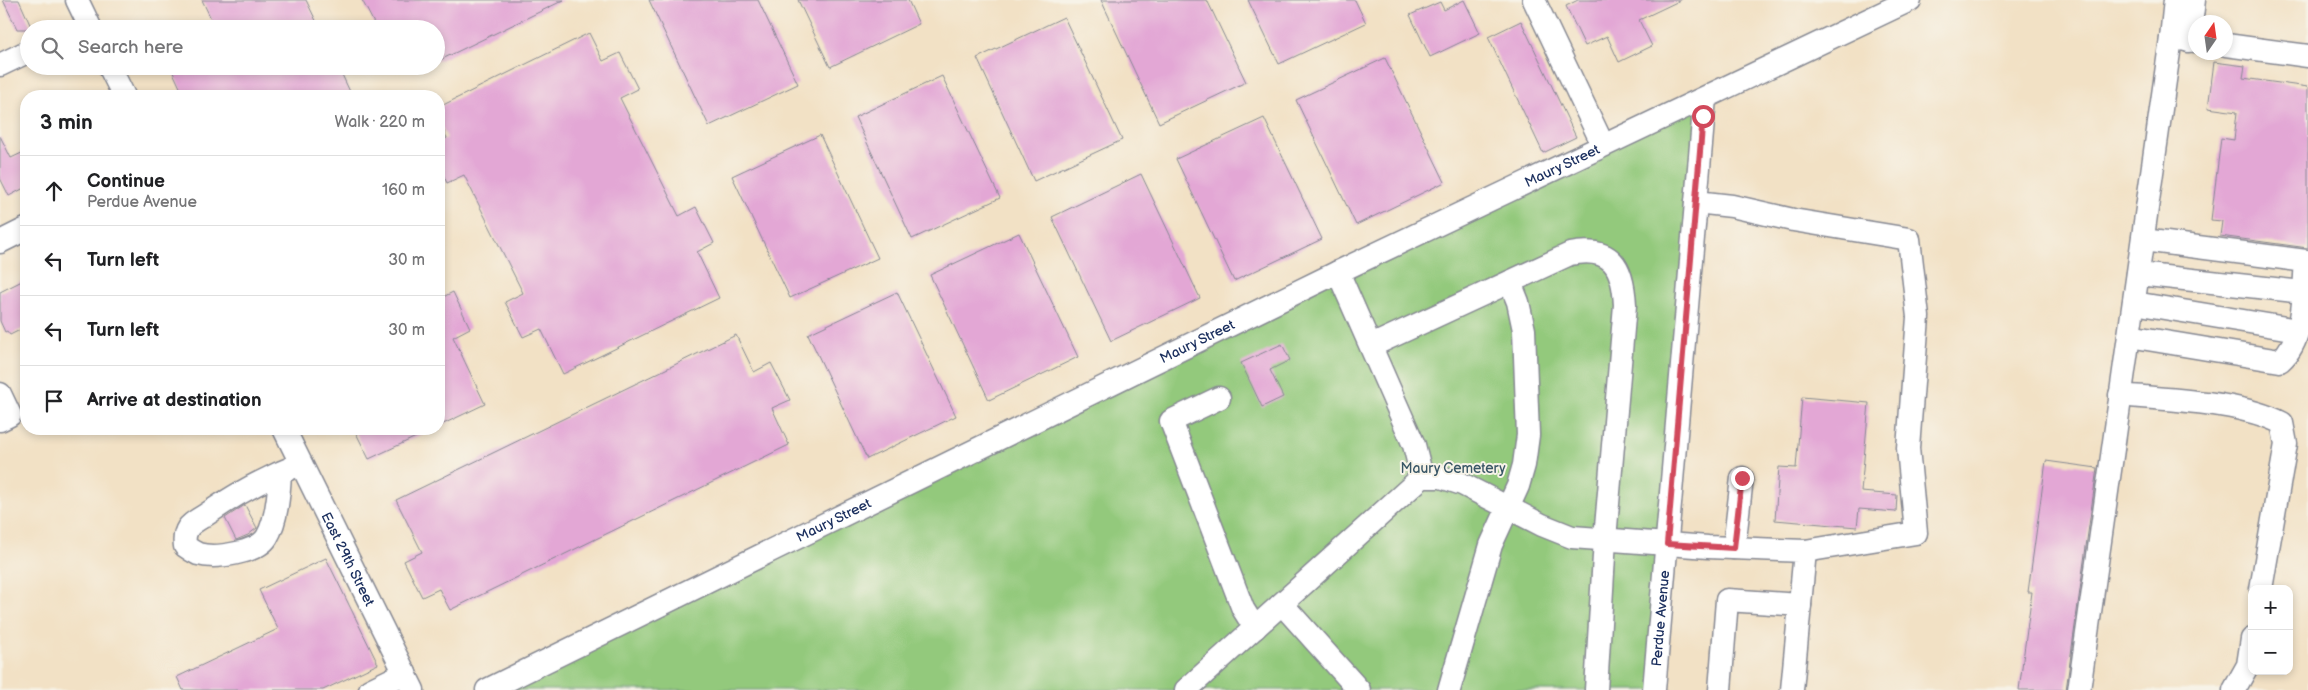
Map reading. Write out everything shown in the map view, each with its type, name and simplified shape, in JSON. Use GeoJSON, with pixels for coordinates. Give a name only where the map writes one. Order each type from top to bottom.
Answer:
{"type":"FeatureCollection","features":[{"type":"Feature","properties":{"kind":"street"},"geometry":{"type":"LineString","coordinates":[[77,0],[82,20]]}},
{"type":"Feature","properties":{"kind":"street"},"geometry":{"type":"LineString","coordinates":[[1534,0],[1603,145]]}},
{"type":"Feature","properties":{"kind":"street","name":"Maury Street"},"geometry":{"type":"LineString","coordinates":[[487,690],[1338,272],[1910,0]]}},
{"type":"Feature","properties":{"kind":"street"},"geometry":{"type":"LineString","coordinates":[[2175,0],[2185,40]]}},
{"type":"Feature","properties":{"kind":"street"},"geometry":{"type":"LineString","coordinates":[[2079,690],[2143,240],[2194,0]]}},
{"type":"Feature","properties":{"kind":"street"},"geometry":{"type":"LineString","coordinates":[[2233,46],[2308,56]]}},
{"type":"Feature","properties":{"kind":"street"},"geometry":{"type":"LineString","coordinates":[[0,65],[20,55]]}},
{"type":"Feature","properties":{"kind":"street"},"geometry":{"type":"LineString","coordinates":[[114,75],[121,90]]}},
{"type":"Feature","properties":{"kind":"street","name":"Perdue Avenue"},"geometry":{"type":"LineString","coordinates":[[1654,690],[1705,98]]}},
{"type":"Feature","properties":{"kind":"street"},"geometry":{"type":"LineString","coordinates":[[1186,690],[1422,477],[1441,477],[1462,484],[1508,508],[1572,536],[1667,544],[1805,551],[1916,533],[1908,448],[1918,317],[1909,238],[1696,202]]}},
{"type":"Feature","properties":{"kind":"street"},"geometry":{"type":"LineString","coordinates":[[0,242],[20,232]]}},
{"type":"Feature","properties":{"kind":"street"},"geometry":{"type":"LineString","coordinates":[[2129,336],[2280,361],[2290,353],[2298,336],[2306,261],[2143,240]]}},
{"type":"Feature","properties":{"kind":"street"},"geometry":{"type":"LineString","coordinates":[[1371,346],[1570,254],[1585,251],[1599,254],[1610,260],[1620,270],[1624,284],[1625,305],[1604,539],[1596,690]]}},
{"type":"Feature","properties":{"kind":"street"},"geometry":{"type":"LineString","coordinates":[[1338,272],[1414,445],[1422,477]]}},
{"type":"Feature","properties":{"kind":"street"},"geometry":{"type":"LineString","coordinates":[[2138,274],[2303,292]]}},
{"type":"Feature","properties":{"kind":"street"},"geometry":{"type":"LineString","coordinates":[[1449,690],[1491,546],[1518,486],[1528,435],[1524,330],[1518,302],[1510,282]]}},
{"type":"Feature","properties":{"kind":"street"},"geometry":{"type":"LineString","coordinates":[[2134,303],[2298,330]]}},
{"type":"Feature","properties":{"kind":"street"},"geometry":{"type":"LineString","coordinates":[[2120,395],[2237,408],[2264,414],[2282,423],[2286,444],[2262,585]]}},
{"type":"Feature","properties":{"kind":"street"},"geometry":{"type":"LineString","coordinates":[[1219,398],[1171,421],[1243,609],[1255,628]]}},
{"type":"Feature","properties":{"kind":"street","name":"East 29th Street"},"geometry":{"type":"LineString","coordinates":[[287,435],[409,681]]}},
{"type":"Feature","properties":{"kind":"street"},"geometry":{"type":"LineString","coordinates":[[280,473],[300,464]]}},
{"type":"Feature","properties":{"kind":"street"},"geometry":{"type":"LineString","coordinates":[[1734,548],[1742,478]]}},
{"type":"Feature","properties":{"kind":"street"},"geometry":{"type":"LineString","coordinates":[[1792,690],[1805,551]]}},
{"type":"Feature","properties":{"kind":"street"},"geometry":{"type":"LineString","coordinates":[[1720,690],[1727,600],[1800,605]]}},
{"type":"Feature","properties":{"kind":"street"},"geometry":{"type":"LineString","coordinates":[[1282,604],[1359,690]]}},
{"type":"Feature","properties":{"kind":"street"},"geometry":{"type":"LineString","coordinates":[[2234,690],[2248,665]]}},
{"type":"Feature","properties":{"kind":"street"},"geometry":{"type":"LineString","coordinates":[[370,690],[409,681]]}},
{"type":"Feature","properties":{"kind":"green space","name":"Maury Cemetery"},"geometry":{"type":"Polygon","coordinates":[[[1713,93],[1655,690],[488,690],[1713,93]]]}},
{"type":"Feature","properties":{"kind":"building"},"geometry":{"type":"Polygon","coordinates":[[[3,0],[19,0],[28,20],[20,20],[20,29],[17,29],[3,0]]]}},
{"type":"Feature","properties":{"kind":"building"},"geometry":{"type":"Polygon","coordinates":[[[202,0],[306,0],[316,20],[212,20],[202,0]]]}},
{"type":"Feature","properties":{"kind":"building"},"geometry":{"type":"Polygon","coordinates":[[[362,0],[564,0],[445,58],[445,20],[372,20],[362,0]]]}},
{"type":"Feature","properties":{"kind":"building"},"geometry":{"type":"Polygon","coordinates":[[[649,0],[758,0],[798,84],[709,126],[649,0]]]}},
{"type":"Feature","properties":{"kind":"building"},"geometry":{"type":"Polygon","coordinates":[[[798,0],[908,0],[919,24],[830,67],[798,0]]]}},
{"type":"Feature","properties":{"kind":"building"},"geometry":{"type":"Polygon","coordinates":[[[1101,0],[1207,0],[1246,82],[1159,123],[1101,0]]]}},
{"type":"Feature","properties":{"kind":"building"},"geometry":{"type":"Polygon","coordinates":[[[1248,0],[1355,0],[1366,23],[1279,64],[1248,0]]]}},
{"type":"Feature","properties":{"kind":"building"},"geometry":{"type":"Polygon","coordinates":[[[1464,0],[1480,33],[1430,57],[1410,15],[1440,2],[1444,10],[1464,0]]]}},
{"type":"Feature","properties":{"kind":"building"},"geometry":{"type":"Polygon","coordinates":[[[1578,0],[1681,0],[1639,20],[1652,46],[1619,62],[1607,36],[1585,46],[1566,6],[1578,0]]]}},
{"type":"Feature","properties":{"kind":"building"},"geometry":{"type":"Polygon","coordinates":[[[1064,17],[1122,140],[1034,181],[977,58],[1064,17]]]}},
{"type":"Feature","properties":{"kind":"building"},"geometry":{"type":"Polygon","coordinates":[[[1521,21],[1576,137],[1543,153],[1488,37],[1521,21]]]}},
{"type":"Feature","properties":{"kind":"building"},"geometry":{"type":"Polygon","coordinates":[[[589,33],[603,61],[620,53],[638,89],[620,98],[679,216],[696,207],[714,243],[697,252],[719,298],[563,374],[541,329],[523,337],[505,302],[523,293],[464,175],[447,183],[445,179],[445,139],[447,138],[445,134],[445,104],[589,33]]]}},
{"type":"Feature","properties":{"kind":"building"},"geometry":{"type":"Polygon","coordinates":[[[1385,58],[1445,182],[1356,225],[1296,100],[1385,58]]]}},
{"type":"Feature","properties":{"kind":"building"},"geometry":{"type":"Polygon","coordinates":[[[2214,62],[2245,66],[2243,78],[2308,87],[2308,248],[2220,236],[2222,221],[2211,220],[2221,138],[2234,140],[2237,112],[2208,108],[2214,62]]]}},
{"type":"Feature","properties":{"kind":"building"},"geometry":{"type":"Polygon","coordinates":[[[174,75],[342,75],[349,90],[181,90],[174,75]]]}},
{"type":"Feature","properties":{"kind":"building"},"geometry":{"type":"Polygon","coordinates":[[[942,76],[1000,198],[912,239],[855,117],[942,76]]]}},
{"type":"Feature","properties":{"kind":"building"},"geometry":{"type":"Polygon","coordinates":[[[1264,118],[1322,239],[1234,281],[1176,159],[1264,118]]]}},
{"type":"Feature","properties":{"kind":"building"},"geometry":{"type":"Polygon","coordinates":[[[820,135],[878,258],[790,298],[732,176],[820,135]]]}},
{"type":"Feature","properties":{"kind":"building"},"geometry":{"type":"Polygon","coordinates":[[[0,136],[11,158],[20,154],[20,190],[9,196],[0,178],[0,136]]]}},
{"type":"Feature","properties":{"kind":"building"},"geometry":{"type":"Polygon","coordinates":[[[1141,174],[1200,298],[1111,341],[1052,217],[1141,174]]]}},
{"type":"Feature","properties":{"kind":"building"},"geometry":{"type":"Polygon","coordinates":[[[1019,233],[1078,357],[989,400],[930,275],[1019,233]]]}},
{"type":"Feature","properties":{"kind":"building"},"geometry":{"type":"Polygon","coordinates":[[[20,282],[20,330],[10,335],[7,331],[5,332],[0,321],[0,292],[20,282]]]}},
{"type":"Feature","properties":{"kind":"building"},"geometry":{"type":"Polygon","coordinates":[[[453,292],[470,328],[453,337],[485,404],[445,423],[445,296],[453,292]]]}},
{"type":"Feature","properties":{"kind":"building"},"geometry":{"type":"Polygon","coordinates":[[[897,292],[956,416],[867,459],[808,334],[897,292]]]}},
{"type":"Feature","properties":{"kind":"building"},"geometry":{"type":"Polygon","coordinates":[[[736,335],[754,372],[771,363],[790,400],[772,408],[789,445],[450,610],[439,589],[422,597],[404,561],[422,552],[396,500],[736,335]]]}},
{"type":"Feature","properties":{"kind":"building"},"geometry":{"type":"Polygon","coordinates":[[[1282,344],[1290,360],[1270,370],[1283,397],[1262,407],[1241,363],[1282,344]]]}},
{"type":"Feature","properties":{"kind":"building"},"geometry":{"type":"Polygon","coordinates":[[[1802,397],[1869,403],[1861,492],[1897,495],[1896,512],[1859,509],[1857,527],[1775,520],[1779,467],[1796,468],[1802,397]]]}},
{"type":"Feature","properties":{"kind":"building"},"geometry":{"type":"Polygon","coordinates":[[[357,435],[420,435],[369,459],[357,435]]]}},
{"type":"Feature","properties":{"kind":"building"},"geometry":{"type":"Polygon","coordinates":[[[2046,461],[2097,468],[2066,690],[2019,690],[2032,592],[2028,592],[2046,461]]]}},
{"type":"Feature","properties":{"kind":"building"},"geometry":{"type":"Polygon","coordinates":[[[245,505],[257,528],[248,535],[236,540],[225,518],[245,505]]]}},
{"type":"Feature","properties":{"kind":"building"},"geometry":{"type":"Polygon","coordinates":[[[326,558],[378,664],[323,690],[183,690],[177,677],[278,629],[259,590],[326,558]]]}},
{"type":"Feature","properties":{"kind":"route"},"geometry":{"type":"LineString","coordinates":[[1703,116],[1667,544],[1734,548],[1742,478]]}}]}
